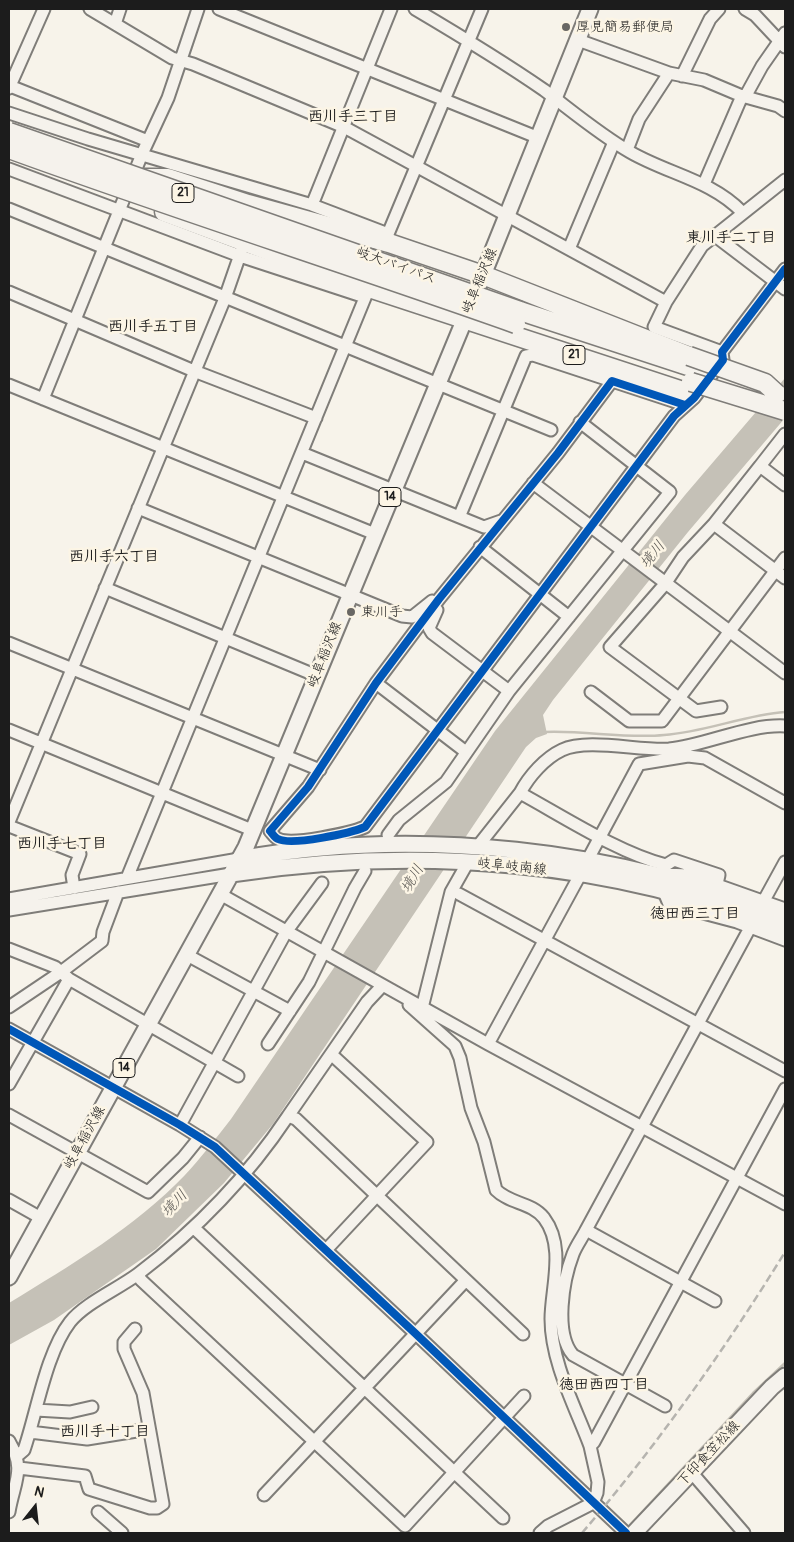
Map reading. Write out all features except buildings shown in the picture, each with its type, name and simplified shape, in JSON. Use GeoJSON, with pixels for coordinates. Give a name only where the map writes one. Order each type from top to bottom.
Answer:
{"type":"FeatureCollection","features":[{"type":"Feature","properties":{"kind":"highway","name":"岐大バイパス"},"geometry":{"type":"LineString","coordinates":[[9,132],[136,186],[354,267],[518,318],[690,387],[779,402]]}},
{"type":"Feature","properties":{"kind":"highway","name":"岐大バイパス"},"geometry":{"type":"LineString","coordinates":[[9,149],[136,186]]}},
{"type":"Feature","properties":{"kind":"highway","name":"21"},"geometry":{"type":"LineString","coordinates":[[168,178],[248,204],[389,239],[689,356],[765,383],[779,402],[748,409],[690,387],[464,318],[367,292],[155,209],[136,186],[168,178]]}},
{"type":"Feature","properties":{"kind":"main road","name":"岐阜稲沢線"},"geometry":{"type":"LineString","coordinates":[[9,1277],[112,1088],[188,955],[239,859],[483,275],[590,9]]}},
{"type":"Feature","properties":{"kind":"main road","name":"岐阜岐南線"},"geometry":{"type":"LineString","coordinates":[[231,874],[406,852],[476,846],[584,868],[664,892],[779,916]]}},
{"type":"Feature","properties":{"kind":"main road","name":"岐阜岐南線"},"geometry":{"type":"LineString","coordinates":[[239,859],[328,848],[406,852],[464,862],[528,867],[584,868],[646,874],[779,916]]}},
{"type":"Feature","properties":{"kind":"main road","name":"岐阜岐南線"},"geometry":{"type":"LineString","coordinates":[[779,916],[785,932]]}},
{"type":"Feature","properties":{"kind":"main road","name":"下印食笠松線"},"geometry":{"type":"LineString","coordinates":[[634,1533],[785,1377]]}},
{"type":"Feature","properties":{"kind":"street"},"geometry":{"type":"LineString","coordinates":[[44,9],[9,87],[148,141]]}},
{"type":"Feature","properties":{"kind":"street"},"geometry":{"type":"LineString","coordinates":[[90,9],[172,58],[193,64],[344,127],[666,302]]}},
{"type":"Feature","properties":{"kind":"street"},"geometry":{"type":"LineString","coordinates":[[115,24],[120,9]]}},
{"type":"Feature","properties":{"kind":"street"},"geometry":{"type":"LineString","coordinates":[[43,399],[121,211],[142,154],[168,98],[182,62],[198,9]]}},
{"type":"Feature","properties":{"kind":"street"},"geometry":{"type":"LineString","coordinates":[[219,9],[444,102],[539,138]]}},
{"type":"Feature","properties":{"kind":"street"},"geometry":{"type":"LineString","coordinates":[[312,205],[391,9]]}},
{"type":"Feature","properties":{"kind":"street"},"geometry":{"type":"LineString","coordinates":[[415,9],[468,40],[614,142],[627,150],[704,184],[729,198],[742,212]]}},
{"type":"Feature","properties":{"kind":"street"},"geometry":{"type":"LineString","coordinates":[[9,112],[88,139],[142,154],[262,195],[312,205],[389,239],[482,9]]}},
{"type":"Feature","properties":{"kind":"street"},"geometry":{"type":"LineString","coordinates":[[682,76],[710,18],[719,9]]}},
{"type":"Feature","properties":{"kind":"street"},"geometry":{"type":"LineString","coordinates":[[704,184],[744,96],[783,41],[755,15],[745,9]]}},
{"type":"Feature","properties":{"kind":"street"},"geometry":{"type":"LineString","coordinates":[[578,40],[669,73],[704,80],[744,96],[778,106],[785,111]]}},
{"type":"Feature","properties":{"kind":"street"},"geometry":{"type":"LineString","coordinates":[[627,150],[639,119],[669,73]]}},
{"type":"Feature","properties":{"kind":"street"},"geometry":{"type":"LineString","coordinates":[[569,249],[614,142]]}},
{"type":"Feature","properties":{"kind":"street"},"geometry":{"type":"LineString","coordinates":[[9,169],[121,211],[367,292],[127,878]]}},
{"type":"Feature","properties":{"kind":"street"},"geometry":{"type":"LineString","coordinates":[[722,352],[654,328],[666,302],[702,246],[742,212],[785,180]]}},
{"type":"Feature","properties":{"kind":"street"},"geometry":{"type":"LineString","coordinates":[[9,209],[551,430]]}},
{"type":"Feature","properties":{"kind":"street"},"geometry":{"type":"LineString","coordinates":[[714,235],[785,289]]}},
{"type":"Feature","properties":{"kind":"street"},"geometry":{"type":"LineString","coordinates":[[74,888],[72,875],[80,854],[9,824],[40,743],[225,298],[242,251]]}},
{"type":"Feature","properties":{"kind":"street"},"geometry":{"type":"LineString","coordinates":[[690,387],[694,398],[723,360],[722,352],[785,269]]}},
{"type":"Feature","properties":{"kind":"street"},"geometry":{"type":"LineString","coordinates":[[9,292],[194,371],[316,418]]}},
{"type":"Feature","properties":{"kind":"street"},"geometry":{"type":"LineString","coordinates":[[460,515],[526,356],[533,355],[612,381],[690,387]]}},
{"type":"Feature","properties":{"kind":"street"},"geometry":{"type":"LineString","coordinates":[[612,381],[533,483],[439,599],[376,683],[320,770],[270,831],[278,839],[289,842],[350,833],[365,827],[674,416],[690,387]]}},
{"type":"Feature","properties":{"kind":"street"},"geometry":{"type":"LineString","coordinates":[[9,385],[374,534]]}},
{"type":"Feature","properties":{"kind":"street"},"geometry":{"type":"LineString","coordinates":[[388,835],[399,820],[446,782],[509,691],[670,492],[580,422]]}},
{"type":"Feature","properties":{"kind":"street"},"geometry":{"type":"LineString","coordinates":[[721,707],[696,711],[610,648],[683,557],[714,524],[785,434]]}},
{"type":"Feature","properties":{"kind":"street"},"geometry":{"type":"LineString","coordinates":[[302,453],[460,515],[484,527],[501,521]]}},
{"type":"Feature","properties":{"kind":"street"},"geometry":{"type":"LineString","coordinates":[[760,466],[785,485]]}},
{"type":"Feature","properties":{"kind":"street"},"geometry":{"type":"LineString","coordinates":[[533,483],[785,673]]}},
{"type":"Feature","properties":{"kind":"street"},"geometry":{"type":"LineString","coordinates":[[138,508],[402,616],[412,617],[433,600],[439,599]]}},
{"type":"Feature","properties":{"kind":"street"},"geometry":{"type":"LineString","coordinates":[[714,524],[785,578]]}},
{"type":"Feature","properties":{"kind":"street"},"geometry":{"type":"LineString","coordinates":[[480,547],[569,617]]}},
{"type":"Feature","properties":{"kind":"street"},"geometry":{"type":"LineString","coordinates":[[591,692],[629,721],[662,721],[680,700],[785,558]]}},
{"type":"Feature","properties":{"kind":"street"},"geometry":{"type":"LineString","coordinates":[[106,588],[317,676]]}},
{"type":"Feature","properties":{"kind":"street"},"geometry":{"type":"LineString","coordinates":[[439,599],[439,604],[429,628],[432,633],[509,691]]}},
{"type":"Feature","properties":{"kind":"street"},"geometry":{"type":"LineString","coordinates":[[9,643],[320,770]]}},
{"type":"Feature","properties":{"kind":"street"},"geometry":{"type":"LineString","coordinates":[[376,683],[466,752]]}},
{"type":"Feature","properties":{"kind":"street"},"geometry":{"type":"LineString","coordinates":[[476,846],[543,763],[563,749],[582,745],[670,749],[764,728],[785,726]]}},
{"type":"Feature","properties":{"kind":"street"},"geometry":{"type":"LineString","coordinates":[[9,730],[252,830]]}},
{"type":"Feature","properties":{"kind":"street"},"geometry":{"type":"LineString","coordinates":[[488,1044],[639,764],[688,756],[705,758],[785,803]]}},
{"type":"Feature","properties":{"kind":"street"},"geometry":{"type":"LineString","coordinates":[[520,793],[601,837],[653,862],[666,865],[674,860],[719,874],[717,884]]}},
{"type":"Feature","properties":{"kind":"street"},"geometry":{"type":"LineString","coordinates":[[9,899],[239,859]]}},
{"type":"Feature","properties":{"kind":"street"},"geometry":{"type":"LineString","coordinates":[[422,1008],[451,892],[464,862]]}},
{"type":"Feature","properties":{"kind":"street"},"geometry":{"type":"LineString","coordinates":[[763,902],[785,862]]}},
{"type":"Feature","properties":{"kind":"street"},"geometry":{"type":"LineString","coordinates":[[268,1044],[327,955],[355,888],[365,871]]}},
{"type":"Feature","properties":{"kind":"street"},"geometry":{"type":"LineString","coordinates":[[9,910],[231,874]]}},
{"type":"Feature","properties":{"kind":"street"},"geometry":{"type":"LineString","coordinates":[[646,874],[689,875],[763,902],[779,916]]}},
{"type":"Feature","properties":{"kind":"street"},"geometry":{"type":"LineString","coordinates":[[180,1125],[286,932],[322,883]]}},
{"type":"Feature","properties":{"kind":"street"},"geometry":{"type":"LineString","coordinates":[[9,1007],[65,976],[102,941],[103,932],[118,892]]}},
{"type":"Feature","properties":{"kind":"street"},"geometry":{"type":"LineString","coordinates":[[664,892],[669,904],[751,925],[785,940]]}},
{"type":"Feature","properties":{"kind":"street"},"geometry":{"type":"LineString","coordinates":[[220,894],[408,1001],[785,1204]]}},
{"type":"Feature","properties":{"kind":"street"},"geometry":{"type":"LineString","coordinates":[[459,894],[785,1071]]}},
{"type":"Feature","properties":{"kind":"street"},"geometry":{"type":"LineString","coordinates":[[665,1406],[573,1355],[568,1349],[563,1333],[564,1292],[570,1263],[586,1230],[751,925]]}},
{"type":"Feature","properties":{"kind":"street"},"geometry":{"type":"LineString","coordinates":[[9,949],[55,967],[65,976],[238,1076]]}},
{"type":"Feature","properties":{"kind":"street"},"geometry":{"type":"LineString","coordinates":[[188,955],[290,1011]]}},
{"type":"Feature","properties":{"kind":"street"},"geometry":{"type":"LineString","coordinates":[[9,1084],[32,1043],[65,976]]}},
{"type":"Feature","properties":{"kind":"street"},"geometry":{"type":"LineString","coordinates":[[17,1456],[24,1450],[49,1368],[70,1322],[80,1313],[138,1274],[194,1228],[245,1173],[288,1116],[379,984]]}},
{"type":"Feature","properties":{"kind":"street"},"geometry":{"type":"LineString","coordinates":[[408,1001],[409,1007],[454,1046],[460,1058],[471,1108],[484,1142],[496,1190],[502,1195],[531,1206],[545,1219],[557,1260],[551,1319],[553,1340],[558,1359],[590,1446],[598,1482],[598,1493],[593,1503],[548,1526],[540,1533]]}},
{"type":"Feature","properties":{"kind":"street"},"geometry":{"type":"LineString","coordinates":[[9,1030],[202,1138],[245,1173],[622,1529]]}},
{"type":"Feature","properties":{"kind":"street"},"geometry":{"type":"LineString","coordinates":[[326,1250],[427,1142],[330,1054]]}},
{"type":"Feature","properties":{"kind":"street"},"geometry":{"type":"LineString","coordinates":[[590,1446],[594,1442],[785,1089]]}},
{"type":"Feature","properties":{"kind":"street"},"geometry":{"type":"LineString","coordinates":[[9,1116],[148,1192],[202,1138]]}},
{"type":"Feature","properties":{"kind":"street"},"geometry":{"type":"LineString","coordinates":[[288,1116],[296,1119],[523,1334]]}},
{"type":"Feature","properties":{"kind":"street"},"geometry":{"type":"LineString","coordinates":[[9,1200],[41,1218]]}},
{"type":"Feature","properties":{"kind":"street"},"geometry":{"type":"LineString","coordinates":[[194,1228],[503,1518]]}},
{"type":"Feature","properties":{"kind":"street"},"geometry":{"type":"LineString","coordinates":[[586,1230],[715,1301]]}},
{"type":"Feature","properties":{"kind":"street"},"geometry":{"type":"LineString","coordinates":[[138,1274],[141,1280],[405,1526],[524,1396]]}},
{"type":"Feature","properties":{"kind":"street"},"geometry":{"type":"LineString","coordinates":[[264,1495],[466,1280]]}},
{"type":"Feature","properties":{"kind":"street"},"geometry":{"type":"LineString","coordinates":[[19,1468],[85,1476],[89,1489],[158,1508],[163,1501],[143,1394],[124,1349],[124,1342],[135,1329]]}},
{"type":"Feature","properties":{"kind":"street"},"geometry":{"type":"LineString","coordinates":[[36,1410],[70,1412],[92,1407]]}},
{"type":"Feature","properties":{"kind":"street"},"geometry":{"type":"LineString","coordinates":[[30,1432],[87,1439],[150,1429]]}},
{"type":"Feature","properties":{"kind":"street"},"geometry":{"type":"LineString","coordinates":[[9,1441],[17,1456],[19,1468],[9,1512]]}},
{"type":"Feature","properties":{"kind":"street"},"geometry":{"type":"LineString","coordinates":[[692,1472],[744,1533]]}},
{"type":"Feature","properties":{"kind":"street"},"geometry":{"type":"LineString","coordinates":[[98,1512],[122,1533]]}},
{"type":"Feature","properties":{"kind":"water","name":"境川"},"geometry":{"type":"Polygon","coordinates":[[[785,378],[785,418],[688,532],[553,700],[543,715],[547,734],[536,738],[526,747],[273,1124],[224,1183],[156,1249],[54,1320],[9,1345],[9,1303],[101,1245],[145,1212],[185,1175],[208,1148],[231,1119],[495,731],[685,495],[785,378]]]}},
{"type":"Feature","properties":{"kind":"waterway"},"geometry":{"type":"LineString","coordinates":[[544,732],[634,736],[664,735],[695,731],[755,716],[785,712]]}},
{"type":"Feature","properties":{"kind":"waterway"},"geometry":{"type":"LineString","coordinates":[[627,1528],[753,1393],[785,1363]]}},
{"type":"Feature","properties":{"kind":"railway"},"geometry":{"type":"LineString","coordinates":[[582,1533],[637,1466],[689,1397],[785,1252]]}},
{"type":"Feature","properties":{"kind":"cycle path"},"geometry":{"type":"LineString","coordinates":[[685,405],[612,381],[558,453],[439,599],[376,683],[308,787],[270,831],[276,838],[285,841],[308,840],[365,827],[674,416],[694,398],[723,360],[722,352],[785,269]]}},
{"type":"Feature","properties":{"kind":"cycle path"},"geometry":{"type":"LineString","coordinates":[[9,1029],[180,1125],[215,1147],[626,1533]]}},
{"type":"Feature","properties":{"kind":"place","name":"厚見簡易郵便局"},"geometry":{"type":"Point","coordinates":[566,27]}},
{"type":"Feature","properties":{"kind":"place","name":"東川手"},"geometry":{"type":"Point","coordinates":[351,612]}},
{"type":"Feature","properties":{"kind":"district","name":"西川手三丁目"},"geometry":{"type":"Point","coordinates":[353,117]}},
{"type":"Feature","properties":{"kind":"district","name":"東川手二丁目"},"geometry":{"type":"Point","coordinates":[731,238]}},
{"type":"Feature","properties":{"kind":"district","name":"西川手五丁目"},"geometry":{"type":"Point","coordinates":[153,327]}},
{"type":"Feature","properties":{"kind":"district","name":"西川手六丁目"},"geometry":{"type":"Point","coordinates":[114,557]}},
{"type":"Feature","properties":{"kind":"district","name":"西川手七丁目"},"geometry":{"type":"Point","coordinates":[62,844]}},
{"type":"Feature","properties":{"kind":"district","name":"徳田西三丁目"},"geometry":{"type":"Point","coordinates":[695,914]}},
{"type":"Feature","properties":{"kind":"district","name":"徳田西四丁目"},"geometry":{"type":"Point","coordinates":[604,1385]}},
{"type":"Feature","properties":{"kind":"district","name":"西川手十丁目"},"geometry":{"type":"Point","coordinates":[105,1432]}}]}
